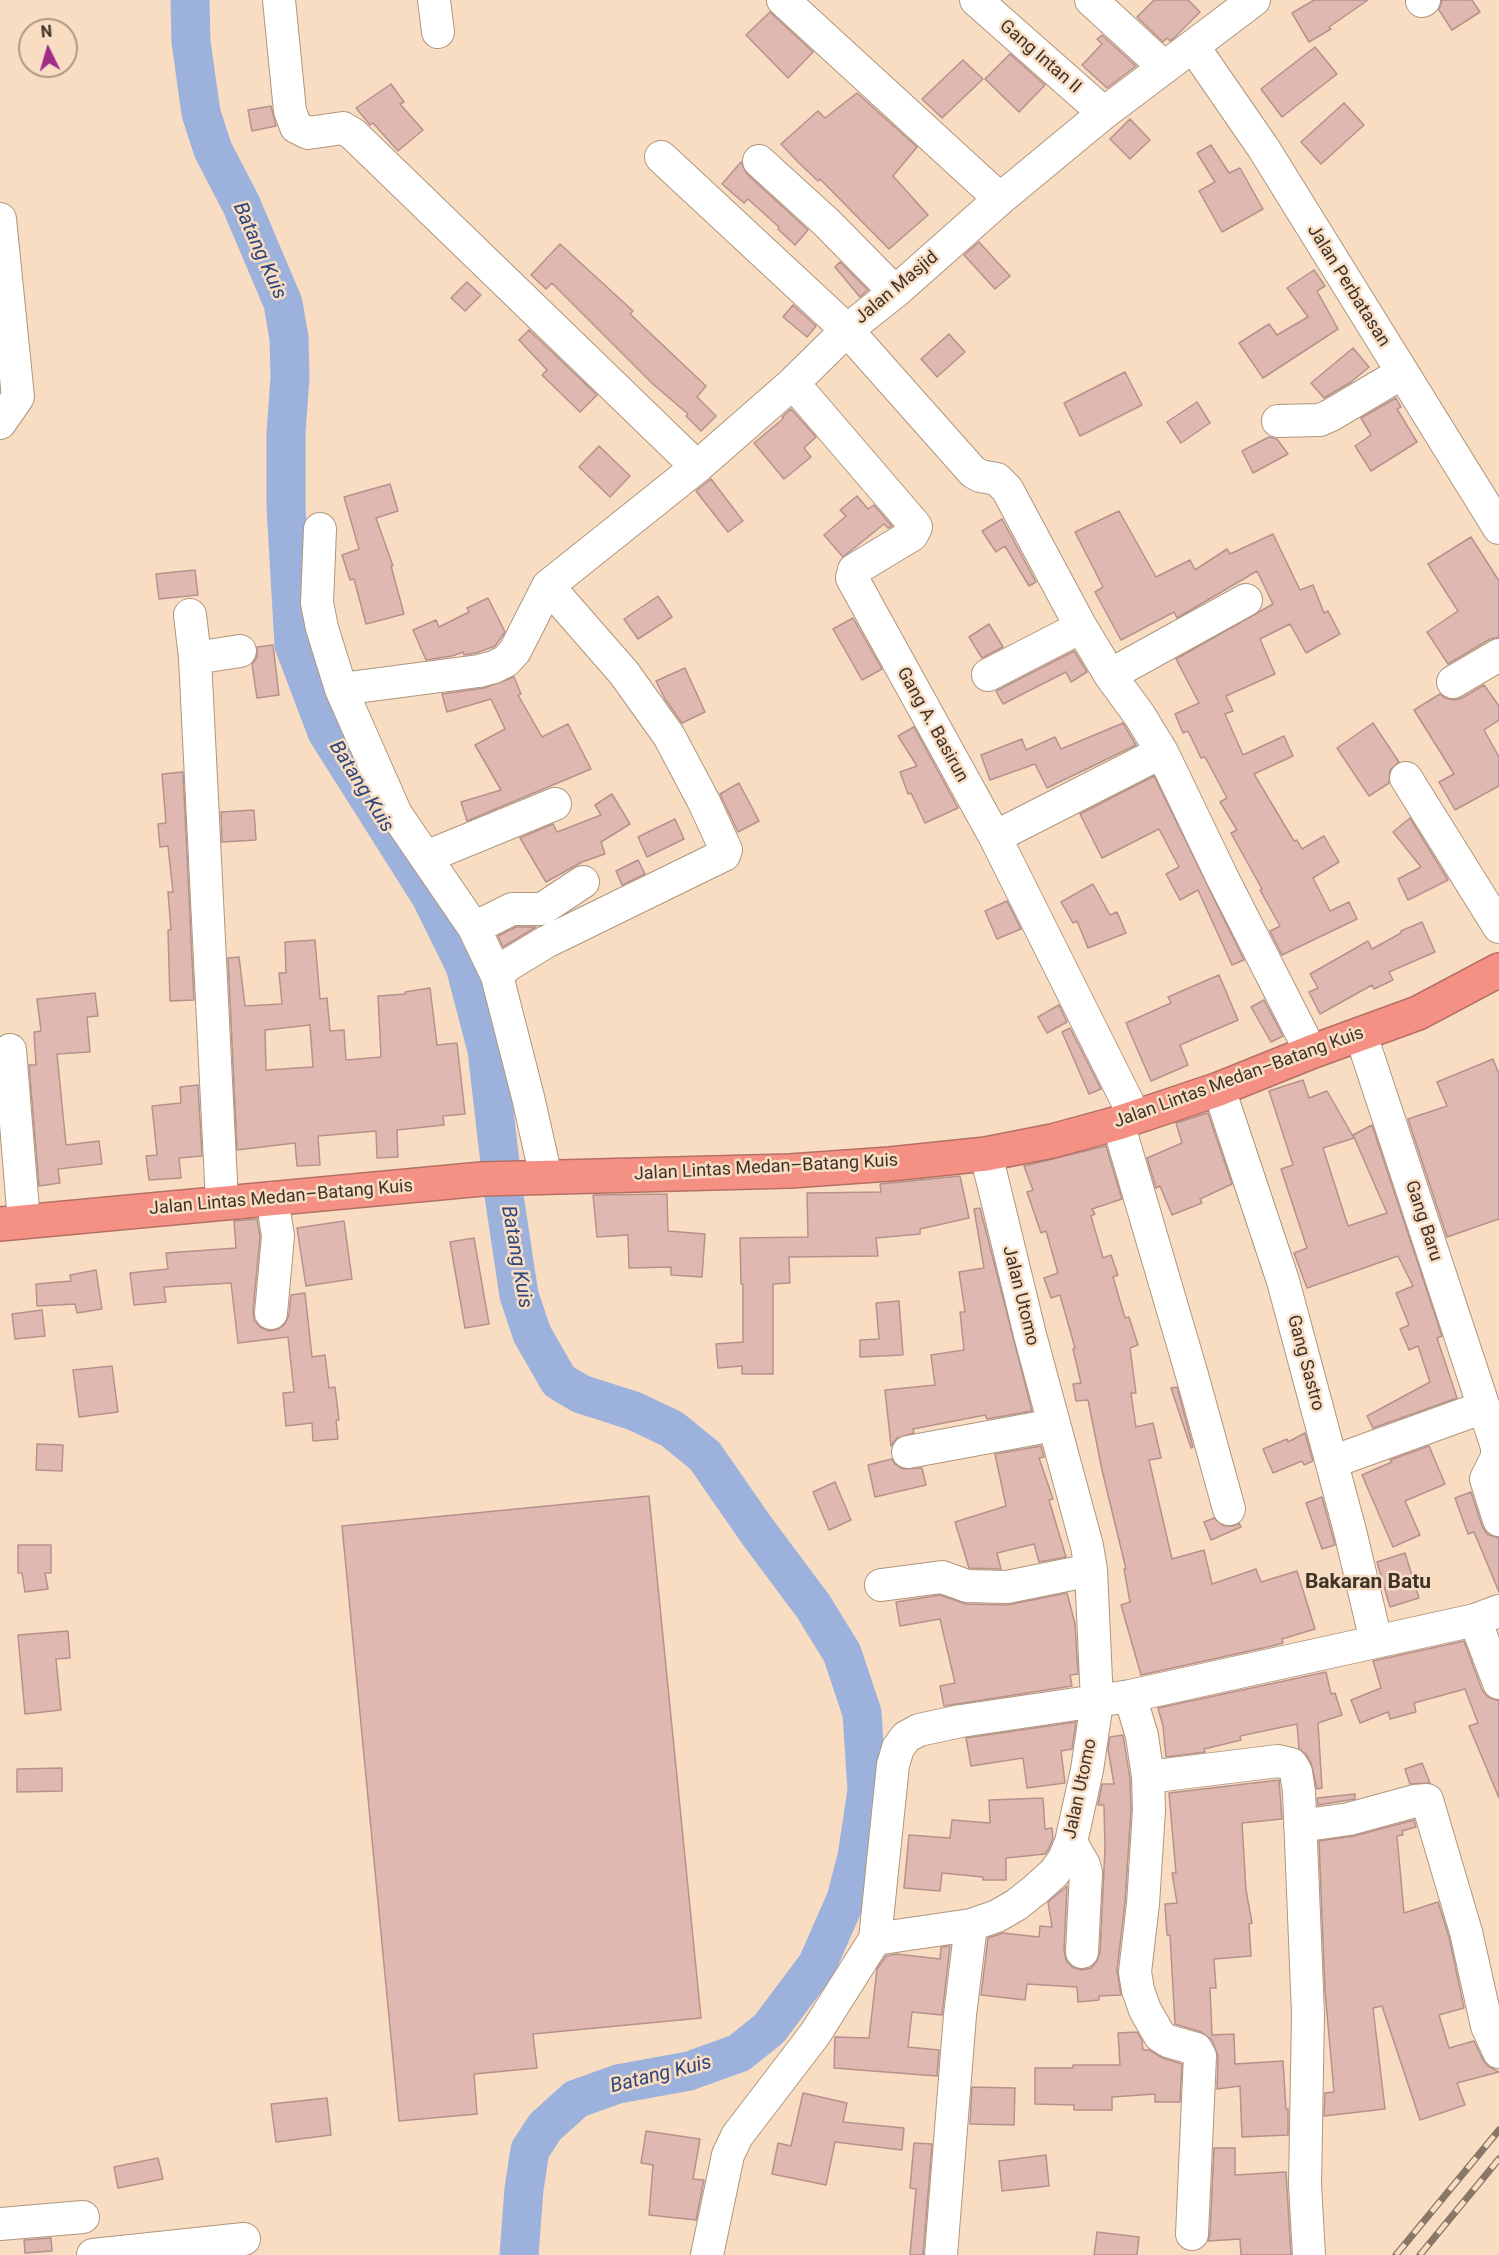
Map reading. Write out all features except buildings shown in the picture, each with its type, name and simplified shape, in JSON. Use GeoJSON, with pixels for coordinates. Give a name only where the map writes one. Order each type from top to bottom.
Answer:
{"type":"FeatureCollection","features":[{"type":"Feature","properties":{"kind":"highway","name":"Jalan Lintas Medan–Batang Kuis"},"geometry":{"type":"LineString","coordinates":[[12,1223],[482,1179],[779,1171],[890,1164],[986,1154],[1052,1140],[1126,1120],[1220,1089],[1311,1052],[1418,1013],[1499,970]]}},
{"type":"Feature","properties":{"kind":"street"},"geometry":{"type":"LineString","coordinates":[[279,0],[290,111],[296,127],[308,133],[343,128],[353,134],[697,467]]}},
{"type":"Feature","properties":{"kind":"street"},"geometry":{"type":"LineString","coordinates":[[434,0],[438,33]]}},
{"type":"Feature","properties":{"kind":"street"},"geometry":{"type":"LineString","coordinates":[[783,0],[1000,199]]}},
{"type":"Feature","properties":{"kind":"street","name":"Gang Intan II"},"geometry":{"type":"LineString","coordinates":[[976,0],[1104,113]]}},
{"type":"Feature","properties":{"kind":"street"},"geometry":{"type":"LineString","coordinates":[[1091,0],[1164,67]]}},
{"type":"Feature","properties":{"kind":"street","name":"Jalan Masjid"},"geometry":{"type":"LineString","coordinates":[[548,586],[697,467],[793,383],[847,330],[895,292],[1000,199],[1104,113],[1254,0]]}},
{"type":"Feature","properties":{"kind":"street","name":"Jalan Perbatasan"},"geometry":{"type":"LineString","coordinates":[[1193,46],[1264,149],[1499,528]]}},
{"type":"Feature","properties":{"kind":"street"},"geometry":{"type":"LineString","coordinates":[[661,156],[847,330],[973,472],[980,476],[997,479],[1003,484],[1032,533],[1081,627],[1162,752],[1222,877],[1311,1052]]}},
{"type":"Feature","properties":{"kind":"street"},"geometry":{"type":"LineString","coordinates":[[759,160],[826,222],[895,292]]}},
{"type":"Feature","properties":{"kind":"street"},"geometry":{"type":"LineString","coordinates":[[0,219],[4,412]]}},
{"type":"Feature","properties":{"kind":"street"},"geometry":{"type":"LineString","coordinates":[[1278,421],[1320,420],[1402,373]]}},
{"type":"Feature","properties":{"kind":"street","name":"Gang A. Basirun"},"geometry":{"type":"LineString","coordinates":[[793,383],[914,524],[915,532],[912,535],[854,570],[852,578],[994,837],[1126,1120],[1229,1509]]}},
{"type":"Feature","properties":{"kind":"street"},"geometry":{"type":"LineString","coordinates":[[320,529],[317,603],[322,628],[341,689],[396,814],[474,928],[497,976],[528,1097],[533,1177]]}},
{"type":"Feature","properties":{"kind":"street"},"geometry":{"type":"LineString","coordinates":[[341,689],[478,671],[500,665],[515,651],[548,586],[624,673],[669,736],[705,802],[726,850],[723,855],[546,942],[508,965],[497,976]]}},
{"type":"Feature","properties":{"kind":"street"},"geometry":{"type":"LineString","coordinates":[[1110,675],[1246,600]]}},
{"type":"Feature","properties":{"kind":"street"},"geometry":{"type":"LineString","coordinates":[[190,615],[195,658],[222,1202]]}},
{"type":"Feature","properties":{"kind":"street"},"geometry":{"type":"LineString","coordinates":[[988,675],[1081,627]]}},
{"type":"Feature","properties":{"kind":"street"},"geometry":{"type":"LineString","coordinates":[[195,658],[240,651]]}},
{"type":"Feature","properties":{"kind":"street"},"geometry":{"type":"LineString","coordinates":[[1453,682],[1499,655]]}},
{"type":"Feature","properties":{"kind":"street"},"geometry":{"type":"LineString","coordinates":[[994,837],[1162,752]]}},
{"type":"Feature","properties":{"kind":"street"},"geometry":{"type":"LineString","coordinates":[[1406,778],[1499,927]]}},
{"type":"Feature","properties":{"kind":"street"},"geometry":{"type":"LineString","coordinates":[[426,857],[555,804]]}},
{"type":"Feature","properties":{"kind":"street"},"geometry":{"type":"LineString","coordinates":[[474,928],[512,909],[542,909],[583,882]]}},
{"type":"Feature","properties":{"kind":"street","name":"Gang Baru"},"geometry":{"type":"LineString","coordinates":[[1361,1035],[1498,1455],[1486,1476],[1486,1481],[1499,1520]]}},
{"type":"Feature","properties":{"kind":"street"},"geometry":{"type":"LineString","coordinates":[[10,1050],[12,1223]]}},
{"type":"Feature","properties":{"kind":"street","name":"Gang Sastro"},"geometry":{"type":"LineString","coordinates":[[1220,1089],[1284,1281],[1376,1641]]}},
{"type":"Feature","properties":{"kind":"street","name":"Jalan Utomo"},"geometry":{"type":"LineString","coordinates":[[874,1939],[971,1925],[997,1916],[1016,1905],[1054,1873],[1064,1859],[1071,1842],[1087,1770],[1097,1702],[1091,1570],[1087,1546],[1030,1335],[986,1154]]}},
{"type":"Feature","properties":{"kind":"street"},"geometry":{"type":"LineString","coordinates":[[271,1313],[278,1236],[272,1198]]}},
{"type":"Feature","properties":{"kind":"street"},"geometry":{"type":"LineString","coordinates":[[1332,1462],[1484,1407]]}},
{"type":"Feature","properties":{"kind":"street"},"geometry":{"type":"LineString","coordinates":[[908,1452],[1054,1425]]}},
{"type":"Feature","properties":{"kind":"street"},"geometry":{"type":"LineString","coordinates":[[881,1585],[942,1577],[967,1586],[1007,1587],[1091,1570]]}},
{"type":"Feature","properties":{"kind":"street"},"geometry":{"type":"LineString","coordinates":[[707,2255],[728,2155],[737,2136],[815,2034],[874,1939],[893,1765],[898,1748],[906,1737],[919,1730],[962,1721],[1130,1696],[1487,1615],[1499,1683]]}},
{"type":"Feature","properties":{"kind":"street"},"geometry":{"type":"LineString","coordinates":[[1130,1696],[1142,1737],[1148,1777],[1149,1810],[1143,1904],[1135,1972],[1138,1990],[1156,2032],[1168,2041],[1196,2049],[1200,2056],[1192,2234]]}},
{"type":"Feature","properties":{"kind":"street"},"geometry":{"type":"LineString","coordinates":[[1148,1777],[1272,1762],[1287,1762],[1296,1772],[1308,2014],[1305,2185],[1309,2255]]}},
{"type":"Feature","properties":{"kind":"street"},"geometry":{"type":"LineString","coordinates":[[1300,1826],[1349,1819],[1415,1801],[1427,1800],[1466,1932],[1487,2026],[1499,2052]]}},
{"type":"Feature","properties":{"kind":"street"},"geometry":{"type":"LineString","coordinates":[[1071,1842],[1086,1873],[1082,1952]]}},
{"type":"Feature","properties":{"kind":"street"},"geometry":{"type":"LineString","coordinates":[[941,2255],[960,2015],[971,1925]]}},
{"type":"Feature","properties":{"kind":"street"},"geometry":{"type":"LineString","coordinates":[[0,2224],[83,2217]]}},
{"type":"Feature","properties":{"kind":"street"},"geometry":{"type":"LineString","coordinates":[[93,2255],[244,2239]]}},
{"type":"Feature","properties":{"kind":"waterway","name":"Batang Kuis"},"geometry":{"type":"LineString","coordinates":[[190,0],[191,42],[201,113],[213,150],[241,204],[283,303],[289,338],[286,507],[294,645],[327,732],[430,895],[465,966],[487,1050],[503,1189],[519,1295],[532,1334],[559,1381],[581,1394],[634,1411],[672,1429],[705,1456],[813,1606],[842,1653],[862,1713],[867,1791],[857,1857],[846,1899],[817,1965],[769,2029],[739,2053],[689,2071],[618,2084],[576,2099],[545,2127],[530,2150],[524,2189],[519,2255]]}},
{"type":"Feature","properties":{"kind":"railway"},"geometry":{"type":"LineString","coordinates":[[1396,2255],[1499,2130]]}},
{"type":"Feature","properties":{"kind":"railway"},"geometry":{"type":"LineString","coordinates":[[1420,2255],[1499,2159]]}},
{"type":"Feature","properties":{"kind":"district","name":"Bakaran Batu"},"geometry":{"type":"Point","coordinates":[1368,1583]}}]}
